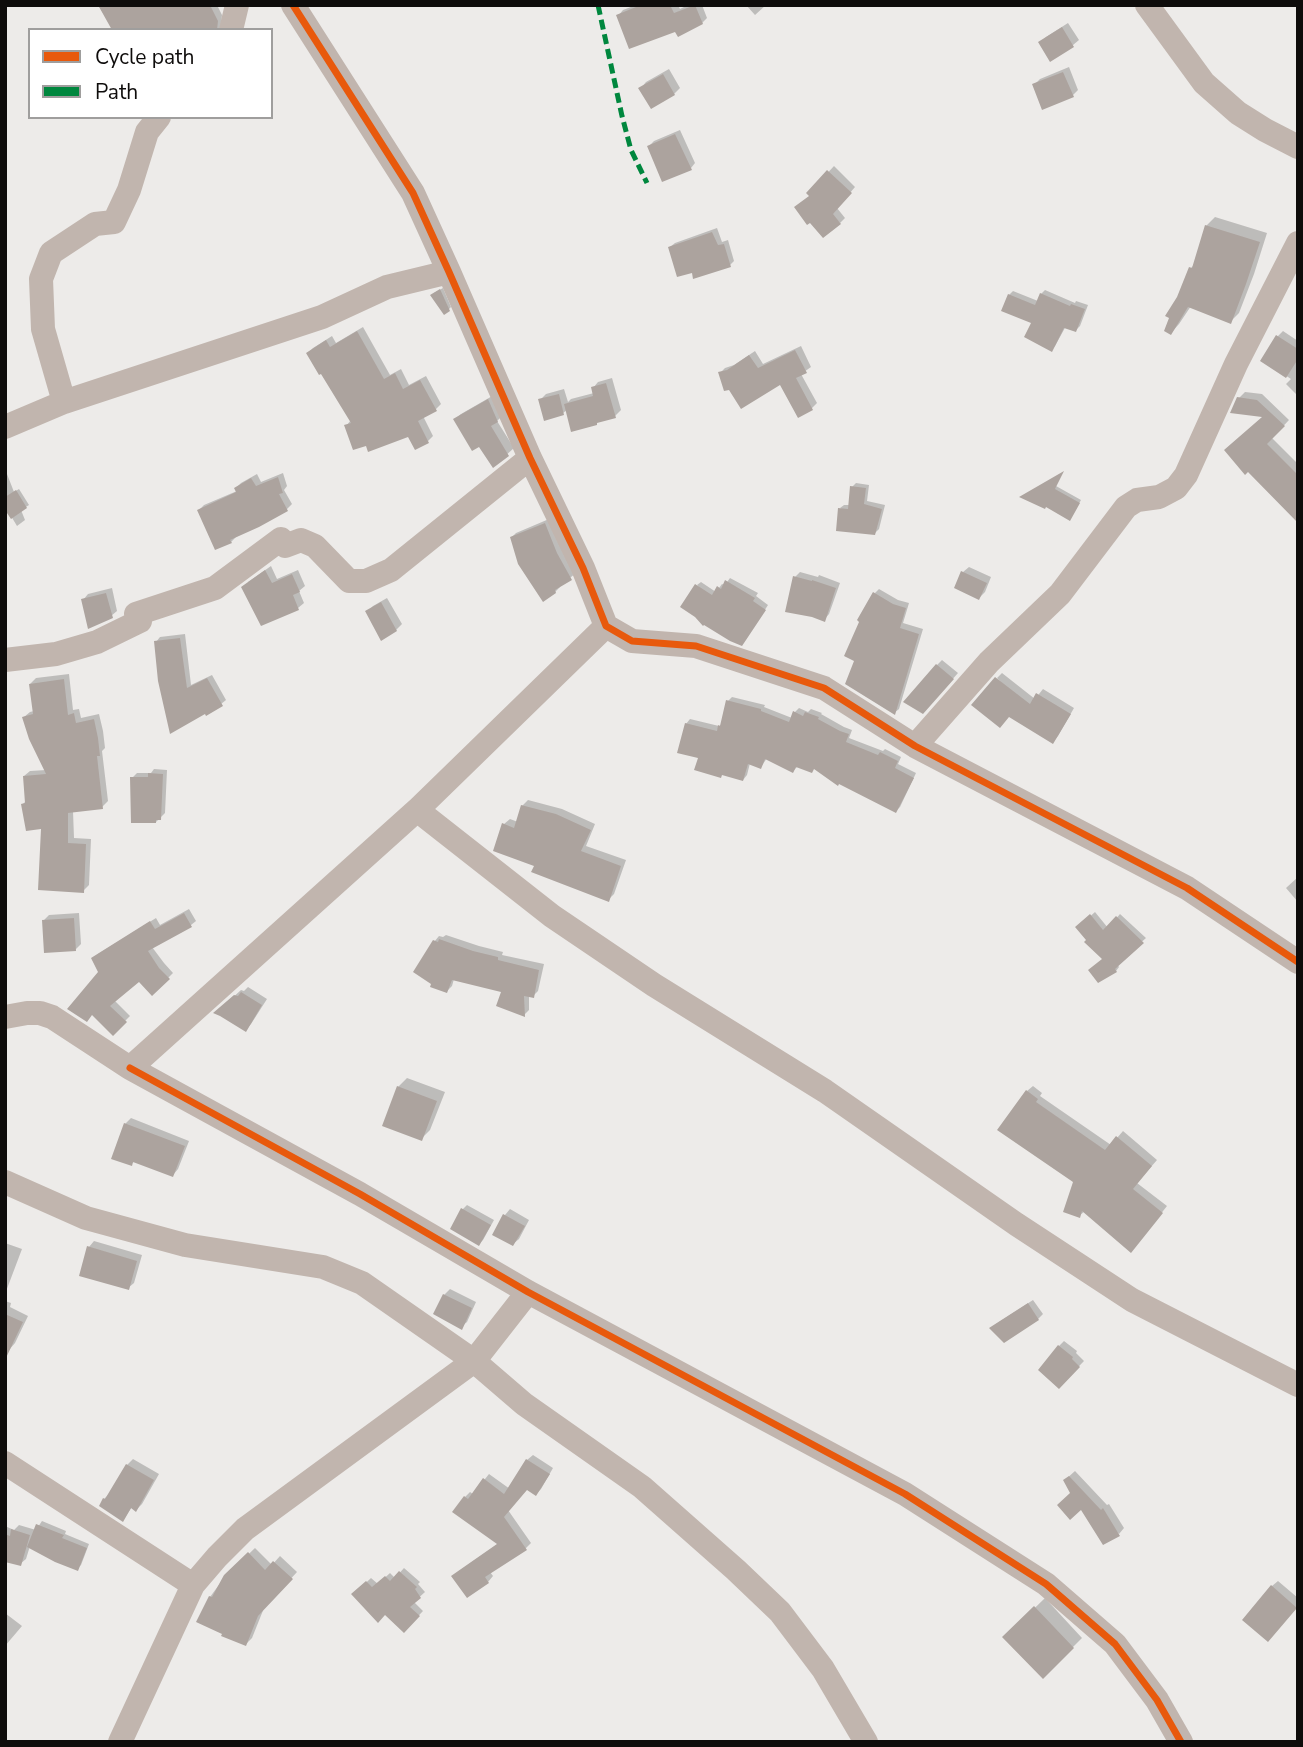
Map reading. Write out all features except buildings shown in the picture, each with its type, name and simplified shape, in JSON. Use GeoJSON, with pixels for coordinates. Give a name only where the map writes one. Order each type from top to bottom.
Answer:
{"type":"FeatureCollection","features":[{"type":"Feature","properties":{"kind":"street"},"geometry":{"type":"LineString","coordinates":[[231,28],[237,5]]}},
{"type":"Feature","properties":{"kind":"street"},"geometry":{"type":"LineString","coordinates":[[293,5],[413,193],[530,458],[583,568],[606,626],[632,640],[696,646],[824,688],[915,746],[1187,888],[1298,962]]}},
{"type":"Feature","properties":{"kind":"street"},"geometry":{"type":"LineString","coordinates":[[1147,5],[1204,83],[1238,113],[1298,147]]}},
{"type":"Feature","properties":{"kind":"street"},"geometry":{"type":"LineString","coordinates":[[64,402],[43,329],[41,279],[51,253],[96,223],[114,222],[130,190],[147,132],[157,119]]}},
{"type":"Feature","properties":{"kind":"street"},"geometry":{"type":"LineString","coordinates":[[915,746],[989,662],[1060,594],[1117,516],[1138,500],[1159,497],[1176,488],[1186,475],[1237,364],[1298,243]]}},
{"type":"Feature","properties":{"kind":"street"},"geometry":{"type":"LineString","coordinates":[[5,427],[64,402],[322,317],[387,287],[449,272]]}},
{"type":"Feature","properties":{"kind":"street"},"geometry":{"type":"LineString","coordinates":[[5,660],[56,654],[96,642],[140,621],[136,614],[215,588],[281,539],[285,546],[301,540],[315,546],[349,581],[366,581],[391,570],[530,458]]}},
{"type":"Feature","properties":{"kind":"street"},"geometry":{"type":"LineString","coordinates":[[130,1068],[418,810],[606,626]]}},
{"type":"Feature","properties":{"kind":"street"},"geometry":{"type":"LineString","coordinates":[[418,810],[552,916],[654,985],[825,1091],[1016,1224],[1132,1300],[1298,1385]]}},
{"type":"Feature","properties":{"kind":"street"},"geometry":{"type":"LineString","coordinates":[[5,1017],[27,1013],[52,1017],[130,1068],[360,1194],[528,1292],[905,1493],[1046,1584],[1115,1644],[1157,1700],[1181,1742]]}},
{"type":"Feature","properties":{"kind":"street"},"geometry":{"type":"LineString","coordinates":[[5,1182],[86,1218],[185,1245],[323,1267],[362,1283],[474,1361],[524,1404],[642,1487],[736,1570],[780,1612],[823,1669],[866,1742]]}},
{"type":"Feature","properties":{"kind":"street"},"geometry":{"type":"LineString","coordinates":[[120,1742],[193,1586],[217,1557],[245,1529],[474,1361],[528,1292]]}},
{"type":"Feature","properties":{"kind":"street"},"geometry":{"type":"LineString","coordinates":[[5,1463],[193,1586]]}},
{"type":"Feature","properties":{"kind":"marked path"},"geometry":{"type":"LineString","coordinates":[[598,5],[631,150],[647,183]]}},
{"type":"Feature","properties":{"kind":"cycle path"},"geometry":{"type":"LineString","coordinates":[[293,5],[413,193],[530,458],[583,568],[606,626],[632,641],[696,646],[824,688],[915,746],[1187,888],[1298,962]]}},
{"type":"Feature","properties":{"kind":"cycle path"},"geometry":{"type":"LineString","coordinates":[[130,1068],[360,1194],[528,1292],[905,1494],[1046,1584],[1115,1644],[1157,1700],[1181,1742]]}}]}
